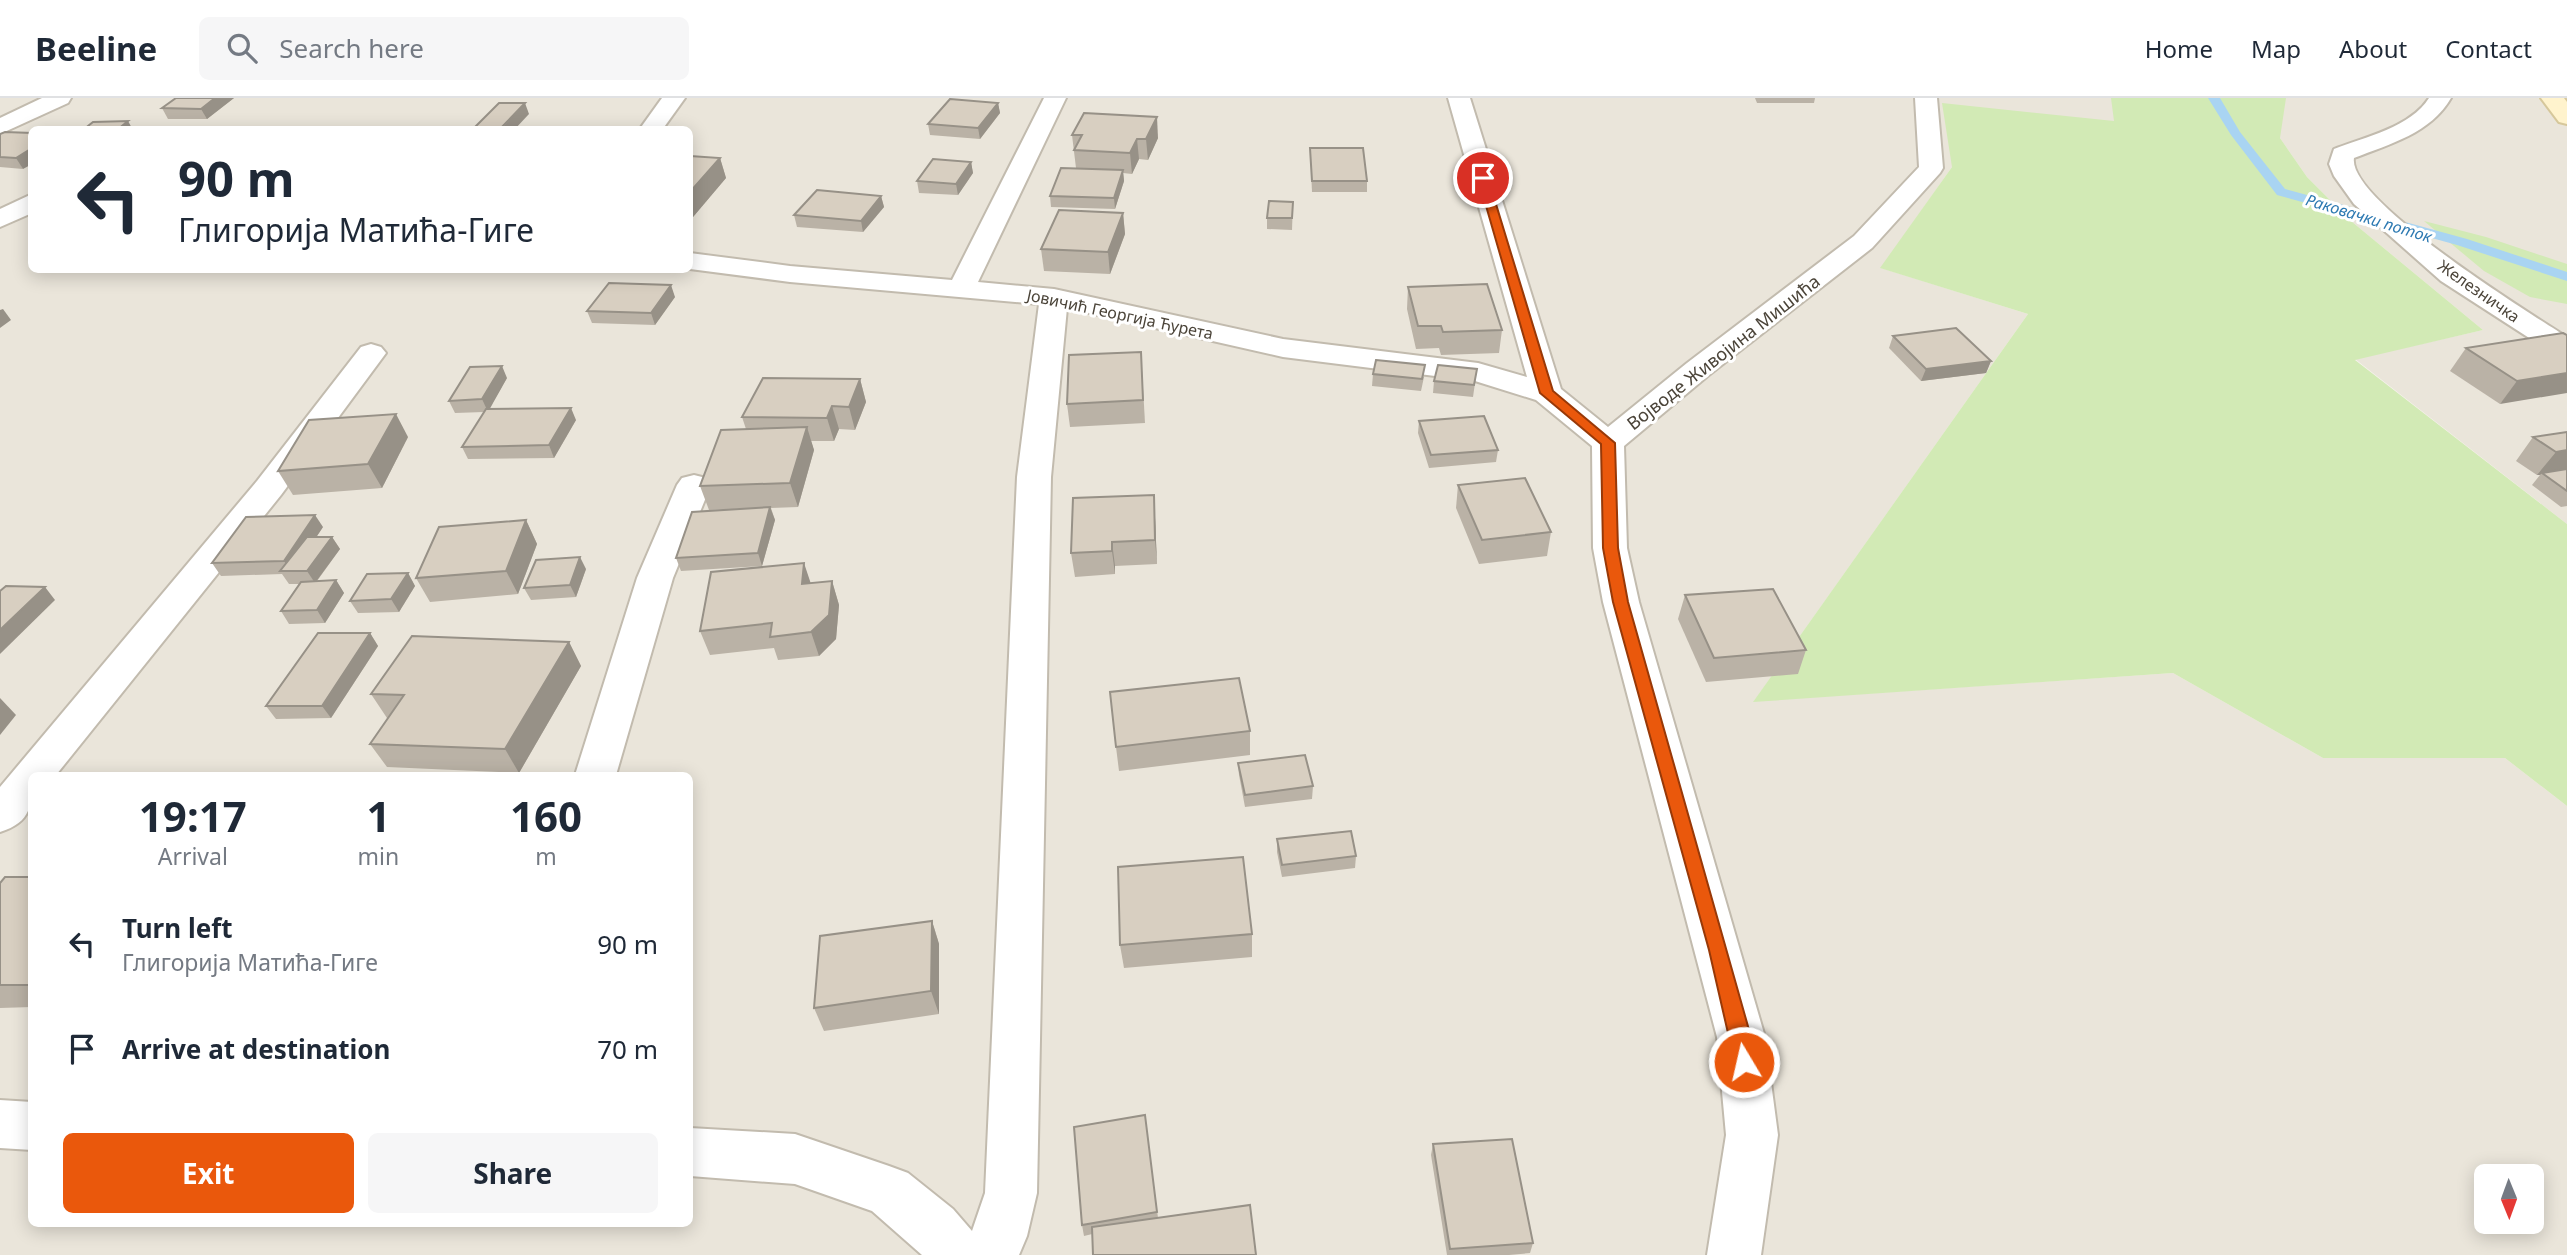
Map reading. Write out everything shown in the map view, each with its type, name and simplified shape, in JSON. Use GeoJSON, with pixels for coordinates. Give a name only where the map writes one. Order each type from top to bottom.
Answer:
{"type":"FeatureCollection","features":[{"type":"Feature","properties":{"kind":"street"},"geometry":{"type":"LineString","coordinates":[[0,127],[60,98]]}},
{"type":"Feature","properties":{"kind":"street"},"geometry":{"type":"LineString","coordinates":[[653,126],[674,98]]}},
{"type":"Feature","properties":{"kind":"street"},"geometry":{"type":"LineString","coordinates":[[962,287],[1055,98]]}},
{"type":"Feature","properties":{"kind":"street"},"geometry":{"type":"LineString","coordinates":[[1459,98],[1547,393],[1608,443],[1610,548],[1621,602],[1741,1037],[1752,1135],[1734,1255]]}},
{"type":"Feature","properties":{"kind":"street","name":"Војводе Живојина Мишића"},"geometry":{"type":"LineString","coordinates":[[1608,443],[1698,369],[1863,242],[1931,168],[1926,98]]}},
{"type":"Feature","properties":{"kind":"street","name":"Железничка"},"geometry":{"type":"LineString","coordinates":[[2440,98],[2428,115],[2407,127],[2343,154],[2341,164],[2346,176],[2363,199],[2451,275],[2567,350]]}},
{"type":"Feature","properties":{"kind":"street"},"geometry":{"type":"LineString","coordinates":[[2552,98],[2567,117]]}},
{"type":"Feature","properties":{"kind":"street"},"geometry":{"type":"LineString","coordinates":[[0,219],[28,204]]}},
{"type":"Feature","properties":{"kind":"street","name":"Јовичић Георгија Ћурета"},"geometry":{"type":"LineString","coordinates":[[693,261],[790,274],[1055,296],[1283,348],[1478,372],[1547,393]]}},
{"type":"Feature","properties":{"kind":"street"},"geometry":{"type":"LineString","coordinates":[[988,1255],[1000,1236],[1011,1193],[1031,640],[1034,477],[1055,296]]}},
{"type":"Feature","properties":{"kind":"street"},"geometry":{"type":"LineString","coordinates":[[35,772],[269,488],[371,353]]}},
{"type":"Feature","properties":{"kind":"street"},"geometry":{"type":"LineString","coordinates":[[596,772],[655,578],[694,485]]}},
{"type":"Feature","properties":{"kind":"street"},"geometry":{"type":"LineString","coordinates":[[0,816],[28,781]]}},
{"type":"Feature","properties":{"kind":"street"},"geometry":{"type":"LineString","coordinates":[[0,1124],[28,1126]]}},
{"type":"Feature","properties":{"kind":"street"},"geometry":{"type":"LineString","coordinates":[[693,1153],[795,1159],[889,1191],[934,1228],[957,1255]]}},
{"type":"Feature","properties":{"kind":"shaded area"},"geometry":{"type":"Polygon","coordinates":[[[0,98],[2567,98],[2567,524],[2355,359],[2483,330],[2351,221],[2307,177],[2280,138],[1952,167],[1881,268],[2028,314],[1754,701],[2173,673],[2323,758],[2505,758],[2567,806],[2567,1255],[0,1255],[0,98]]]}},
{"type":"Feature","properties":{"kind":"green space"},"geometry":{"type":"Polygon","coordinates":[[[2111,98],[2286,98],[2280,138],[2307,177],[2351,221],[2483,330],[2355,360],[2567,524],[2567,806],[2505,758],[2323,758],[2173,673],[1753,702],[2028,314],[1880,268],[1952,167],[1942,103],[2114,121],[2111,98]]]}},
{"type":"Feature","properties":{"kind":"green space"},"geometry":{"type":"Polygon","coordinates":[[[2424,221],[2486,237],[2567,264],[2567,304],[2530,297],[2484,271],[2424,221]]]}},
{"type":"Feature","properties":{"kind":"building"},"geometry":{"type":"Polygon","coordinates":[[[176,98],[215,98],[201,109],[162,108],[176,98]]]}},
{"type":"Feature","properties":{"kind":"building"},"geometry":{"type":"Polygon","coordinates":[[[950,99],[998,103],[978,128],[928,124],[950,99]]]}},
{"type":"Feature","properties":{"kind":"building"},"geometry":{"type":"Polygon","coordinates":[[[499,103],[525,103],[503,126],[476,126],[499,103]]]}},
{"type":"Feature","properties":{"kind":"building"},"geometry":{"type":"Polygon","coordinates":[[[1084,113],[1157,117],[1146,139],[1137,139],[1130,153],[1074,150],[1082,135],[1072,135],[1084,113]]]}},
{"type":"Feature","properties":{"kind":"building"},"geometry":{"type":"Polygon","coordinates":[[[128,121],[122,126],[88,126],[93,122],[128,121]]]}},
{"type":"Feature","properties":{"kind":"building"},"geometry":{"type":"Polygon","coordinates":[[[28,133],[28,150],[16,158],[0,157],[0,134],[28,133]]]}},
{"type":"Feature","properties":{"kind":"building"},"geometry":{"type":"Polygon","coordinates":[[[1310,148],[1363,148],[1367,181],[1312,181],[1310,148]]]}},
{"type":"Feature","properties":{"kind":"building"},"geometry":{"type":"Polygon","coordinates":[[[693,156],[720,158],[693,189],[693,156]]]}},
{"type":"Feature","properties":{"kind":"building"},"geometry":{"type":"Polygon","coordinates":[[[933,159],[971,162],[956,184],[917,181],[933,159]]]}},
{"type":"Feature","properties":{"kind":"building"},"geometry":{"type":"Polygon","coordinates":[[[1061,168],[1123,170],[1114,198],[1050,196],[1061,168]]]}},
{"type":"Feature","properties":{"kind":"building"},"geometry":{"type":"Polygon","coordinates":[[[817,190],[881,196],[861,221],[794,215],[817,190]]]}},
{"type":"Feature","properties":{"kind":"building"},"geometry":{"type":"Polygon","coordinates":[[[1269,201],[1293,202],[1292,218],[1267,218],[1269,201]]]}},
{"type":"Feature","properties":{"kind":"building"},"geometry":{"type":"Polygon","coordinates":[[[1059,210],[1123,213],[1108,252],[1041,249],[1059,210]]]}},
{"type":"Feature","properties":{"kind":"building"},"geometry":{"type":"Polygon","coordinates":[[[609,283],[671,285],[651,313],[587,311],[609,283]]]}},
{"type":"Feature","properties":{"kind":"building"},"geometry":{"type":"Polygon","coordinates":[[[1487,284],[1502,330],[1443,332],[1441,326],[1418,326],[1408,287],[1487,284]]]}},
{"type":"Feature","properties":{"kind":"building"},"geometry":{"type":"Polygon","coordinates":[[[1956,328],[1991,361],[1926,369],[1893,336],[1956,328]]]}},
{"type":"Feature","properties":{"kind":"building"},"geometry":{"type":"Polygon","coordinates":[[[2563,333],[2567,335],[2567,373],[2517,381],[2466,348],[2563,333]]]}},
{"type":"Feature","properties":{"kind":"building"},"geometry":{"type":"Polygon","coordinates":[[[1141,352],[1143,400],[1067,404],[1069,355],[1141,352]]]}},
{"type":"Feature","properties":{"kind":"building"},"geometry":{"type":"Polygon","coordinates":[[[1376,360],[1425,365],[1422,379],[1373,374],[1376,360]]]}},
{"type":"Feature","properties":{"kind":"building"},"geometry":{"type":"Polygon","coordinates":[[[1438,365],[1477,369],[1474,385],[1434,381],[1438,365]]]}},
{"type":"Feature","properties":{"kind":"building"},"geometry":{"type":"Polygon","coordinates":[[[502,366],[482,399],[449,401],[470,367],[502,366]]]}},
{"type":"Feature","properties":{"kind":"building"},"geometry":{"type":"Polygon","coordinates":[[[763,378],[860,379],[849,407],[832,406],[827,418],[742,417],[763,378]]]}},
{"type":"Feature","properties":{"kind":"building"},"geometry":{"type":"Polygon","coordinates":[[[571,408],[549,445],[462,447],[486,409],[571,408]]]}},
{"type":"Feature","properties":{"kind":"building"},"geometry":{"type":"Polygon","coordinates":[[[396,414],[368,464],[278,471],[309,420],[396,414]]]}},
{"type":"Feature","properties":{"kind":"building"},"geometry":{"type":"Polygon","coordinates":[[[1484,416],[1498,450],[1431,455],[1419,421],[1484,416]]]}},
{"type":"Feature","properties":{"kind":"building"},"geometry":{"type":"Polygon","coordinates":[[[807,427],[790,483],[700,486],[721,430],[807,427]]]}},
{"type":"Feature","properties":{"kind":"building"},"geometry":{"type":"Polygon","coordinates":[[[2567,432],[2567,450],[2556,452],[2533,437],[2567,432]]]}},
{"type":"Feature","properties":{"kind":"building"},"geometry":{"type":"Polygon","coordinates":[[[2567,469],[2567,491],[2542,473],[2567,469]]]}},
{"type":"Feature","properties":{"kind":"building"},"geometry":{"type":"Polygon","coordinates":[[[1525,478],[1551,532],[1482,540],[1458,485],[1525,478]]]}},
{"type":"Feature","properties":{"kind":"building"},"geometry":{"type":"Polygon","coordinates":[[[1154,495],[1155,540],[1112,542],[1112,551],[1071,553],[1073,498],[1154,495]]]}},
{"type":"Feature","properties":{"kind":"building"},"geometry":{"type":"Polygon","coordinates":[[[770,507],[758,553],[676,558],[692,512],[770,507]]]}},
{"type":"Feature","properties":{"kind":"building"},"geometry":{"type":"Polygon","coordinates":[[[315,515],[284,561],[212,563],[246,517],[315,515]]]}},
{"type":"Feature","properties":{"kind":"building"},"geometry":{"type":"Polygon","coordinates":[[[526,520],[506,571],[416,578],[439,527],[526,520]]]}},
{"type":"Feature","properties":{"kind":"building"},"geometry":{"type":"Polygon","coordinates":[[[307,537],[332,537],[307,571],[280,571],[307,537]]]}},
{"type":"Feature","properties":{"kind":"building"},"geometry":{"type":"Polygon","coordinates":[[[580,557],[570,585],[524,588],[536,560],[580,557]]]}},
{"type":"Feature","properties":{"kind":"building"},"geometry":{"type":"Polygon","coordinates":[[[804,563],[802,584],[832,581],[829,615],[811,632],[770,637],[772,623],[700,631],[711,572],[804,563]]]}},
{"type":"Feature","properties":{"kind":"building"},"geometry":{"type":"Polygon","coordinates":[[[408,573],[391,599],[350,601],[367,574],[408,573]]]}},
{"type":"Feature","properties":{"kind":"building"},"geometry":{"type":"Polygon","coordinates":[[[336,580],[317,610],[281,611],[301,582],[336,580]]]}},
{"type":"Feature","properties":{"kind":"building"},"geometry":{"type":"Polygon","coordinates":[[[6,586],[45,587],[0,630],[0,591],[6,586]]]}},
{"type":"Feature","properties":{"kind":"building"},"geometry":{"type":"Polygon","coordinates":[[[1773,589],[1806,650],[1714,658],[1685,595],[1773,589]]]}},
{"type":"Feature","properties":{"kind":"building"},"geometry":{"type":"Polygon","coordinates":[[[318,633],[370,633],[322,706],[266,706],[318,633]]]}},
{"type":"Feature","properties":{"kind":"building"},"geometry":{"type":"Polygon","coordinates":[[[412,636],[569,642],[505,749],[370,744],[404,695],[371,694],[412,636]]]}},
{"type":"Feature","properties":{"kind":"building"},"geometry":{"type":"Polygon","coordinates":[[[1239,678],[1250,731],[1116,747],[1110,692],[1239,678]]]}},
{"type":"Feature","properties":{"kind":"building"},"geometry":{"type":"Polygon","coordinates":[[[1305,755],[1313,786],[1245,795],[1238,763],[1305,755]]]}},
{"type":"Feature","properties":{"kind":"building"},"geometry":{"type":"Polygon","coordinates":[[[1351,831],[1356,856],[1282,865],[1277,839],[1351,831]]]}},
{"type":"Feature","properties":{"kind":"building"},"geometry":{"type":"Polygon","coordinates":[[[1243,857],[1252,934],[1120,945],[1118,867],[1243,857]]]}},
{"type":"Feature","properties":{"kind":"building"},"geometry":{"type":"Polygon","coordinates":[[[5,877],[28,877],[28,985],[0,985],[0,883],[5,877]]]}},
{"type":"Feature","properties":{"kind":"building"},"geometry":{"type":"Polygon","coordinates":[[[932,921],[931,991],[814,1008],[820,936],[932,921]]]}},
{"type":"Feature","properties":{"kind":"building"},"geometry":{"type":"Polygon","coordinates":[[[1145,1115],[1157,1212],[1082,1225],[1074,1127],[1145,1115]]]}},
{"type":"Feature","properties":{"kind":"building"},"geometry":{"type":"Polygon","coordinates":[[[1512,1139],[1533,1243],[1450,1249],[1433,1144],[1512,1139]]]}},
{"type":"Feature","properties":{"kind":"building"},"geometry":{"type":"Polygon","coordinates":[[[1250,1205],[1256,1255],[1093,1255],[1092,1227],[1250,1205]]]}},
{"type":"Feature","properties":{"kind":"waterway","name":"Раковачки поток"},"geometry":{"type":"LineString","coordinates":[[2214,98],[2235,133],[2281,192],[2462,242],[2567,277]]}},
{"type":"Feature","properties":{"kind":"route"},"geometry":{"type":"LineString","coordinates":[[1483,178],[1547,393],[1608,443],[1610,548],[1621,602],[1718,950],[1741,1037],[1744,1062]]}}]}
